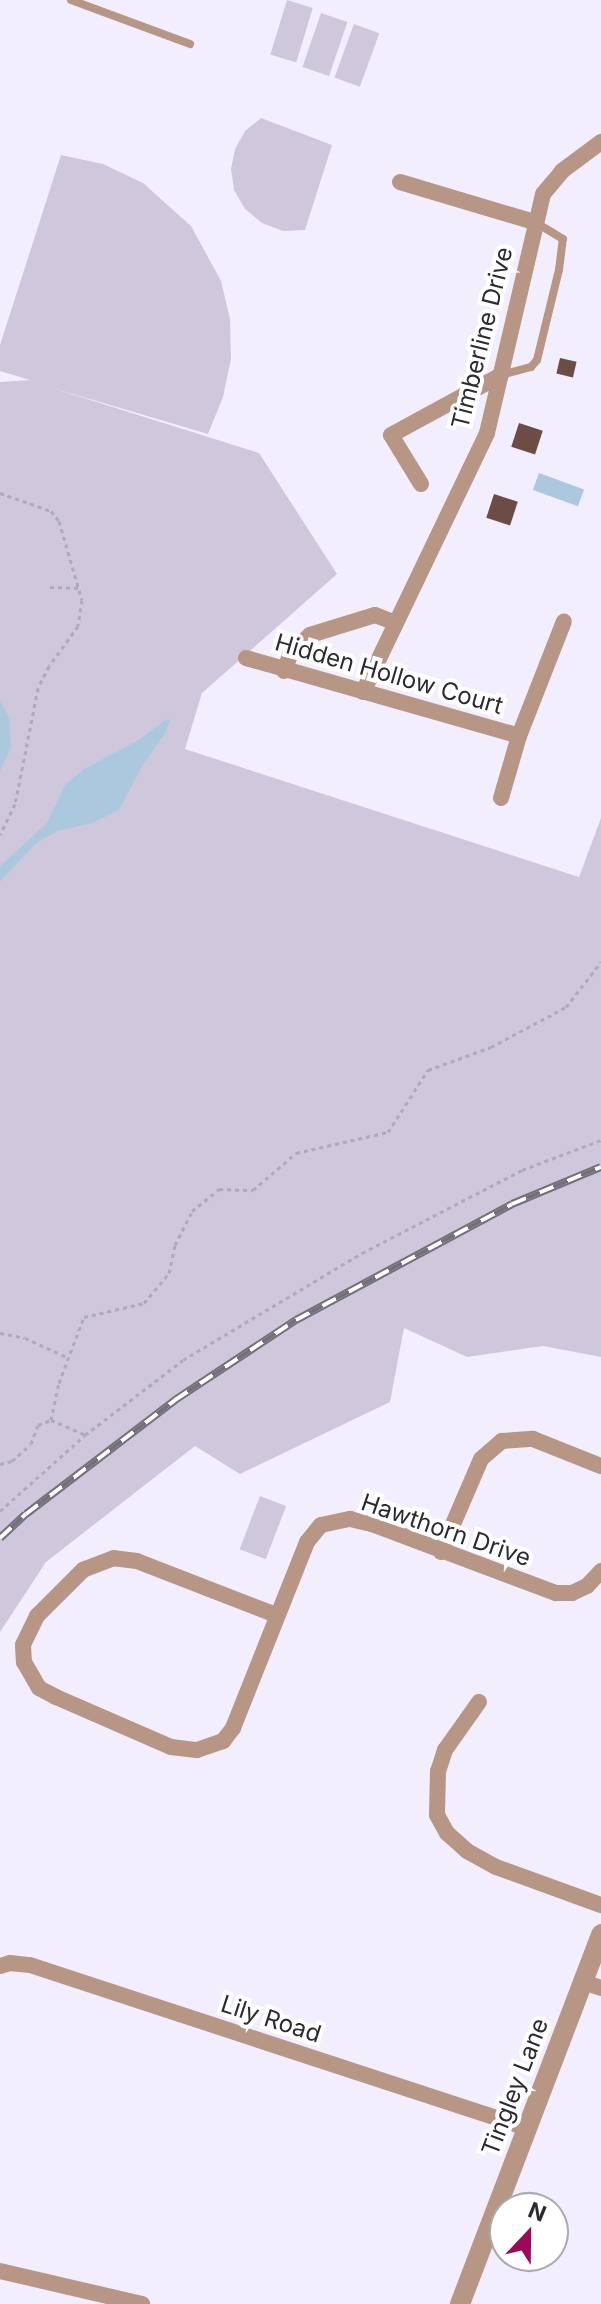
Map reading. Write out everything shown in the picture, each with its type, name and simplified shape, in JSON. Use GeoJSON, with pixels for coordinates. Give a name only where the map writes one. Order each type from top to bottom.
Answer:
{"type":"FeatureCollection","features":[{"type":"Feature","properties":{"kind":"street","name":"Timberline Drive"},"geometry":{"type":"LineString","coordinates":[[363,692],[487,433],[543,194],[562,171],[600,146]]}},
{"type":"Feature","properties":{"kind":"street"},"geometry":{"type":"LineString","coordinates":[[400,182],[534,222]]}},
{"type":"Feature","properties":{"kind":"street"},"geometry":{"type":"LineString","coordinates":[[421,484],[391,435],[501,375]]}},
{"type":"Feature","properties":{"kind":"street"},"geometry":{"type":"LineString","coordinates":[[284,671],[290,655],[310,635],[375,615],[396,623]]}},
{"type":"Feature","properties":{"kind":"street","name":"Hidden Hollow Court"},"geometry":{"type":"LineString","coordinates":[[501,798],[519,736],[564,621]]}},
{"type":"Feature","properties":{"kind":"street","name":"Hidden Hollow Court"},"geometry":{"type":"LineString","coordinates":[[246,658],[519,736]]}},
{"type":"Feature","properties":{"kind":"street"},"geometry":{"type":"LineString","coordinates":[[441,1552],[481,1459],[502,1441],[533,1439],[601,1466]]}},
{"type":"Feature","properties":{"kind":"street","name":"Hawthorn Drive"},"geometry":{"type":"LineString","coordinates":[[276,1615],[137,1561],[114,1558],[83,1570],[37,1616],[23,1645],[24,1662],[39,1688],[56,1697],[171,1747],[197,1750],[223,1741],[233,1728],[307,1542],[321,1525],[350,1519],[556,1593],[572,1593],[587,1586],[601,1571]]}},
{"type":"Feature","properties":{"kind":"street"},"geometry":{"type":"LineString","coordinates":[[479,1702],[445,1750],[438,1771],[437,1815],[447,1833],[467,1851],[496,1867],[601,1905]]}},
{"type":"Feature","properties":{"kind":"street","name":"Tingley Lane"},"geometry":{"type":"LineString","coordinates":[[460,2304],[527,2128],[592,1985],[601,1934]]}},
{"type":"Feature","properties":{"kind":"street","name":"Lily Road"},"geometry":{"type":"LineString","coordinates":[[0,1966],[10,1963],[30,1965],[527,2128]]}},
{"type":"Feature","properties":{"kind":"street"},"geometry":{"type":"LineString","coordinates":[[0,2271],[142,2304]]}},
{"type":"Feature","properties":{"kind":"lane"},"geometry":{"type":"LineString","coordinates":[[71,0],[190,44]]}},
{"type":"Feature","properties":{"kind":"lane"},"geometry":{"type":"LineString","coordinates":[[501,375],[531,367],[537,360],[559,270],[563,239],[534,222]]}},
{"type":"Feature","properties":{"kind":"path"},"geometry":{"type":"LineString","coordinates":[[0,493],[51,511],[59,521],[82,600],[78,626],[49,666],[38,688],[15,804],[0,835]]}},
{"type":"Feature","properties":{"kind":"path"},"geometry":{"type":"LineString","coordinates":[[50,587],[79,588]]}},
{"type":"Feature","properties":{"kind":"path"},"geometry":{"type":"LineString","coordinates":[[51,1420],[84,1317],[144,1303],[169,1273],[175,1245],[192,1211],[219,1189],[253,1190],[296,1153],[388,1132],[428,1070],[491,1047],[566,1007],[601,962]]}},
{"type":"Feature","properties":{"kind":"path"},"geometry":{"type":"LineString","coordinates":[[0,1511],[85,1435],[183,1360],[362,1253],[522,1170],[601,1140]]}},
{"type":"Feature","properties":{"kind":"path"},"geometry":{"type":"LineString","coordinates":[[0,1333],[25,1338],[69,1358]]}},
{"type":"Feature","properties":{"kind":"path"},"geometry":{"type":"LineString","coordinates":[[0,1464],[12,1461],[31,1444],[38,1425],[51,1420],[85,1435]]}},
{"type":"Feature","properties":{"kind":"shaded area"},"geometry":{"type":"Polygon","coordinates":[[[287,0],[313,8],[296,62],[270,55],[287,0]]]}},
{"type":"Feature","properties":{"kind":"shaded area"},"geometry":{"type":"Polygon","coordinates":[[[321,13],[347,22],[329,76],[302,67],[321,13]]]}},
{"type":"Feature","properties":{"kind":"shaded area"},"geometry":{"type":"Polygon","coordinates":[[[354,24],[379,33],[360,87],[335,78],[354,24]]]}},
{"type":"Feature","properties":{"kind":"shaded area"},"geometry":{"type":"Polygon","coordinates":[[[261,118],[332,145],[305,230],[283,231],[262,223],[245,209],[234,190],[231,169],[235,149],[245,131],[261,118]]]}},
{"type":"Feature","properties":{"kind":"shaded area"},"geometry":{"type":"Polygon","coordinates":[[[61,155],[103,164],[143,183],[191,226],[221,281],[230,319],[231,359],[223,397],[208,434],[49,387],[259,453],[337,574],[202,693],[185,749],[579,877],[601,818],[601,1357],[543,1346],[467,1357],[404,1328],[390,1402],[240,1474],[195,1446],[46,1562],[0,1632],[0,382],[30,380],[0,371],[0,345],[61,155]]]}},
{"type":"Feature","properties":{"kind":"shaded area"},"geometry":{"type":"Polygon","coordinates":[[[260,1496],[286,1506],[266,1559],[240,1549],[260,1496]]]}},
{"type":"Feature","properties":{"kind":"water"},"geometry":{"type":"Polygon","coordinates":[[[539,473],[584,489],[578,506],[533,490],[539,473]]]}},
{"type":"Feature","properties":{"kind":"water"},"geometry":{"type":"Polygon","coordinates":[[[0,701],[9,718],[11,748],[0,771],[0,701]]]}},
{"type":"Feature","properties":{"kind":"water"},"geometry":{"type":"Polygon","coordinates":[[[167,719],[170,720],[165,734],[143,764],[119,810],[93,823],[57,831],[36,843],[0,882],[0,866],[47,823],[65,785],[84,769],[137,741],[167,719]]]}},
{"type":"Feature","properties":{"kind":"building"},"geometry":{"type":"Polygon","coordinates":[[[560,358],[577,362],[573,377],[556,374],[560,358]]]}},
{"type":"Feature","properties":{"kind":"building"},"geometry":{"type":"Polygon","coordinates":[[[519,423],[543,431],[535,455],[511,447],[519,423]]]}},
{"type":"Feature","properties":{"kind":"building"},"geometry":{"type":"Polygon","coordinates":[[[494,494],[518,502],[510,526],[486,518],[494,494]]]}},
{"type":"Feature","properties":{"kind":"railway"},"geometry":{"type":"LineString","coordinates":[[0,1538],[26,1514],[175,1400],[296,1320],[512,1204],[601,1167]]}}]}
